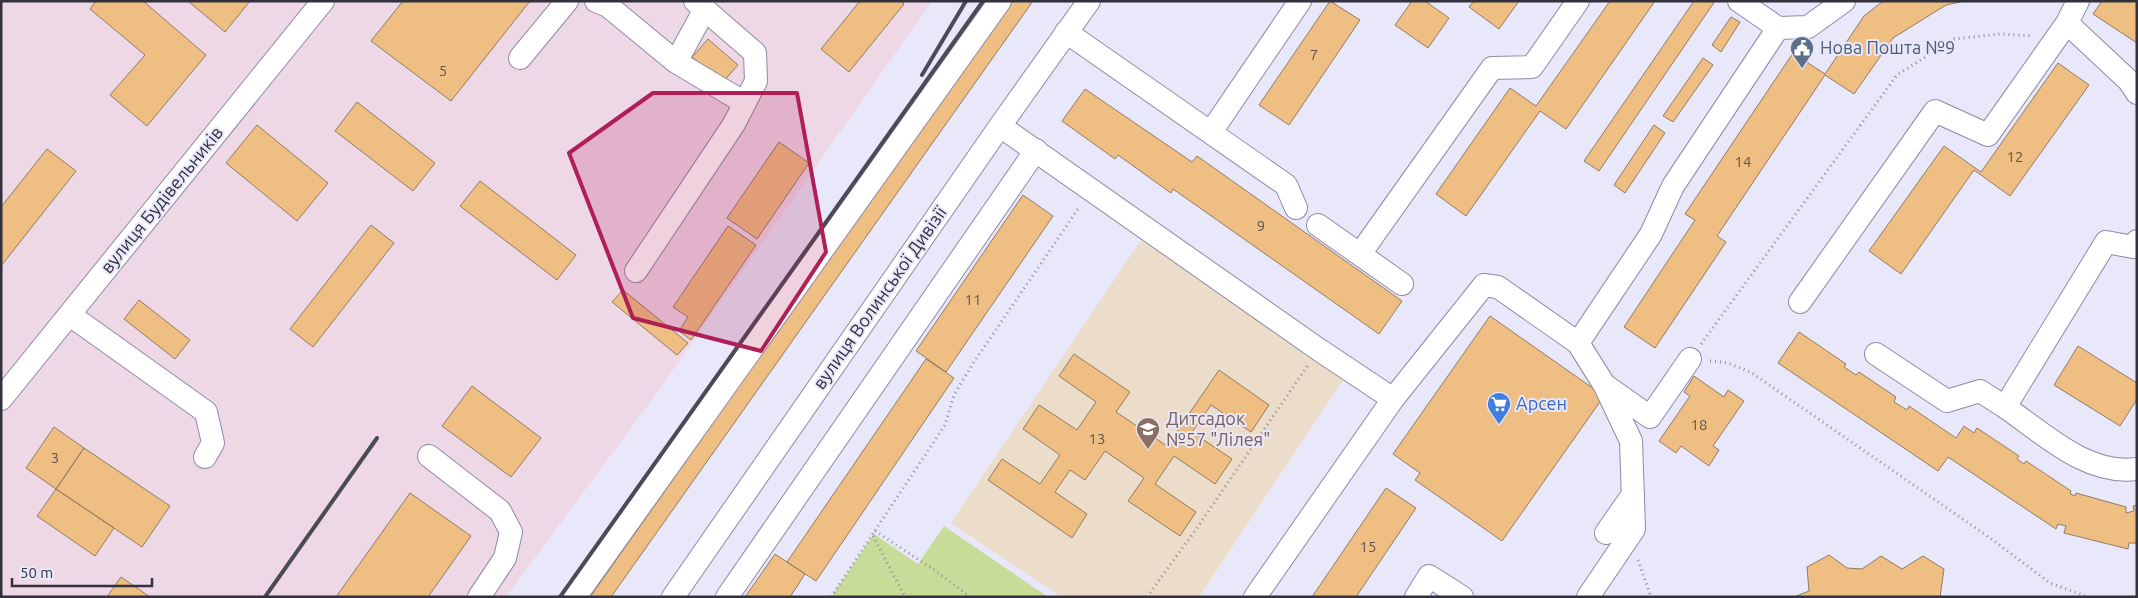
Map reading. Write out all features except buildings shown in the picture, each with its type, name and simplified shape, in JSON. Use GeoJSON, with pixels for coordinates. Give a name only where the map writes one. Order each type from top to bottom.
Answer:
{"type":"FeatureCollection","features":[{"type":"Feature","properties":{"kind":"street","name":"вулиця Будівельників"},"geometry":{"type":"LineString","coordinates":[[1,399],[323,1]]}},
{"type":"Feature","properties":{"kind":"street"},"geometry":{"type":"LineString","coordinates":[[520,58],[567,1]]}},
{"type":"Feature","properties":{"kind":"street"},"geometry":{"type":"LineString","coordinates":[[596,1],[608,6],[676,62],[745,103]]}},
{"type":"Feature","properties":{"kind":"street"},"geometry":{"type":"LineString","coordinates":[[575,597],[1000,1]]}},
{"type":"Feature","properties":{"kind":"street","name":"вулиця Волинської Дивізії"},"geometry":{"type":"LineString","coordinates":[[672,597],[1089,1]]}},
{"type":"Feature","properties":{"kind":"street"},"geometry":{"type":"LineString","coordinates":[[1211,132],[1300,1]]}},
{"type":"Feature","properties":{"kind":"street"},"geometry":{"type":"LineString","coordinates":[[1360,254],[1492,68],[1532,67],[1578,1]]}},
{"type":"Feature","properties":{"kind":"street"},"geometry":{"type":"LineString","coordinates":[[1739,1],[1778,28],[1808,27],[1844,1]]}},
{"type":"Feature","properties":{"kind":"street"},"geometry":{"type":"LineString","coordinates":[[1800,302],[1935,111],[1988,135],[2063,30],[2078,1]]}},
{"type":"Feature","properties":{"kind":"street"},"geometry":{"type":"LineString","coordinates":[[636,271],[734,124],[756,81],[754,52],[700,5],[676,62]]}},
{"type":"Feature","properties":{"kind":"street"},"geometry":{"type":"LineString","coordinates":[[1578,343],[1651,234],[1673,186],[1778,28]]}},
{"type":"Feature","properties":{"kind":"street"},"geometry":{"type":"LineString","coordinates":[[2063,30],[2129,81],[2137,93]]}},
{"type":"Feature","properties":{"kind":"street"},"geometry":{"type":"LineString","coordinates":[[1066,32],[1286,185],[1296,208]]}},
{"type":"Feature","properties":{"kind":"street"},"geometry":{"type":"LineString","coordinates":[[1000,126],[1318,349],[1393,399]]}},
{"type":"Feature","properties":{"kind":"street"},"geometry":{"type":"LineString","coordinates":[[727,597],[1036,150]]}},
{"type":"Feature","properties":{"kind":"street"},"geometry":{"type":"LineString","coordinates":[[1318,225],[1402,284]]}},
{"type":"Feature","properties":{"kind":"street"},"geometry":{"type":"LineString","coordinates":[[2005,407],[2106,242],[2133,247],[2137,241]]}},
{"type":"Feature","properties":{"kind":"street"},"geometry":{"type":"LineString","coordinates":[[1255,597],[1393,399],[1484,285],[1498,287],[1578,343],[1605,386],[1631,441],[1634,529],[1617,536],[1588,597]]}},
{"type":"Feature","properties":{"kind":"street"},"geometry":{"type":"LineString","coordinates":[[70,315],[206,412],[213,443],[205,457]]}},
{"type":"Feature","properties":{"kind":"street"},"geometry":{"type":"LineString","coordinates":[[1876,354],[1947,401],[1980,391],[2082,459],[2109,468],[2137,469]]}},
{"type":"Feature","properties":{"kind":"street"},"geometry":{"type":"LineString","coordinates":[[1605,386],[1650,417],[1690,359]]}},
{"type":"Feature","properties":{"kind":"street"},"geometry":{"type":"LineString","coordinates":[[429,456],[500,511],[511,532],[505,558],[480,597]]}},
{"type":"Feature","properties":{"kind":"street"},"geometry":{"type":"LineString","coordinates":[[1416,597],[1429,576],[1462,597]]}},
{"type":"Feature","properties":{"kind":"path"},"geometry":{"type":"LineString","coordinates":[[1690,359],[1897,74],[1954,40],[2001,34],[2063,30]]}},
{"type":"Feature","properties":{"kind":"path"},"geometry":{"type":"LineString","coordinates":[[831,597],[945,425],[954,395],[974,362],[1092,190]]}},
{"type":"Feature","properties":{"kind":"path"},"geometry":{"type":"LineString","coordinates":[[1147,597],[1197,528],[1318,349]]}},
{"type":"Feature","properties":{"kind":"path"},"geometry":{"type":"LineString","coordinates":[[1728,363],[1752,373],[1990,538],[2050,583],[2088,597]]}},
{"type":"Feature","properties":{"kind":"path"},"geometry":{"type":"LineString","coordinates":[[875,531],[933,569],[970,597]]}},
{"type":"Feature","properties":{"kind":"path"},"geometry":{"type":"LineString","coordinates":[[873,535],[905,597]]}},
{"type":"Feature","properties":{"kind":"path"},"geometry":{"type":"LineString","coordinates":[[1617,536],[1642,568],[1651,597]]}},
{"type":"Feature","properties":{"kind":"highlighted area"},"geometry":{"type":"Polygon","coordinates":[[[653,93],[797,93],[826,252],[761,351],[633,318],[569,153],[653,93]]]}},
{"type":"Feature","properties":{"kind":"shaded area"},"geometry":{"type":"Polygon","coordinates":[[[1,1],[932,1],[659,390],[506,597],[1,597],[1,1]]]}},
{"type":"Feature","properties":{"kind":"shaded area","name":"Дитсадок №57 \"Лілея\""},"geometry":{"type":"Polygon","coordinates":[[[1141,240],[1345,377],[1199,597],[1062,597],[951,523],[1141,240]]]}},
{"type":"Feature","properties":{"kind":"green space"},"geometry":{"type":"Polygon","coordinates":[[[944,526],[1048,597],[831,597],[874,534],[918,564],[944,526]]]}},
{"type":"Feature","properties":{"kind":"railway"},"geometry":{"type":"LineString","coordinates":[[922,75],[966,1]]}},
{"type":"Feature","properties":{"kind":"railway"},"geometry":{"type":"LineString","coordinates":[[560,597],[983,1]]}},
{"type":"Feature","properties":{"kind":"railway"},"geometry":{"type":"LineString","coordinates":[[265,597],[377,438]]}},
{"type":"Feature","properties":{"kind":"place","name":"Нова Пошта №9"},"geometry":{"type":"Point","coordinates":[1802,69]}},
{"type":"Feature","properties":{"kind":"place","name":"Арсен"},"geometry":{"type":"Point","coordinates":[1499,425]}},
{"type":"Feature","properties":{"kind":"place","name":"Дитсадок №57 \"Лілея\""},"geometry":{"type":"Point","coordinates":[1148,450]}}]}
